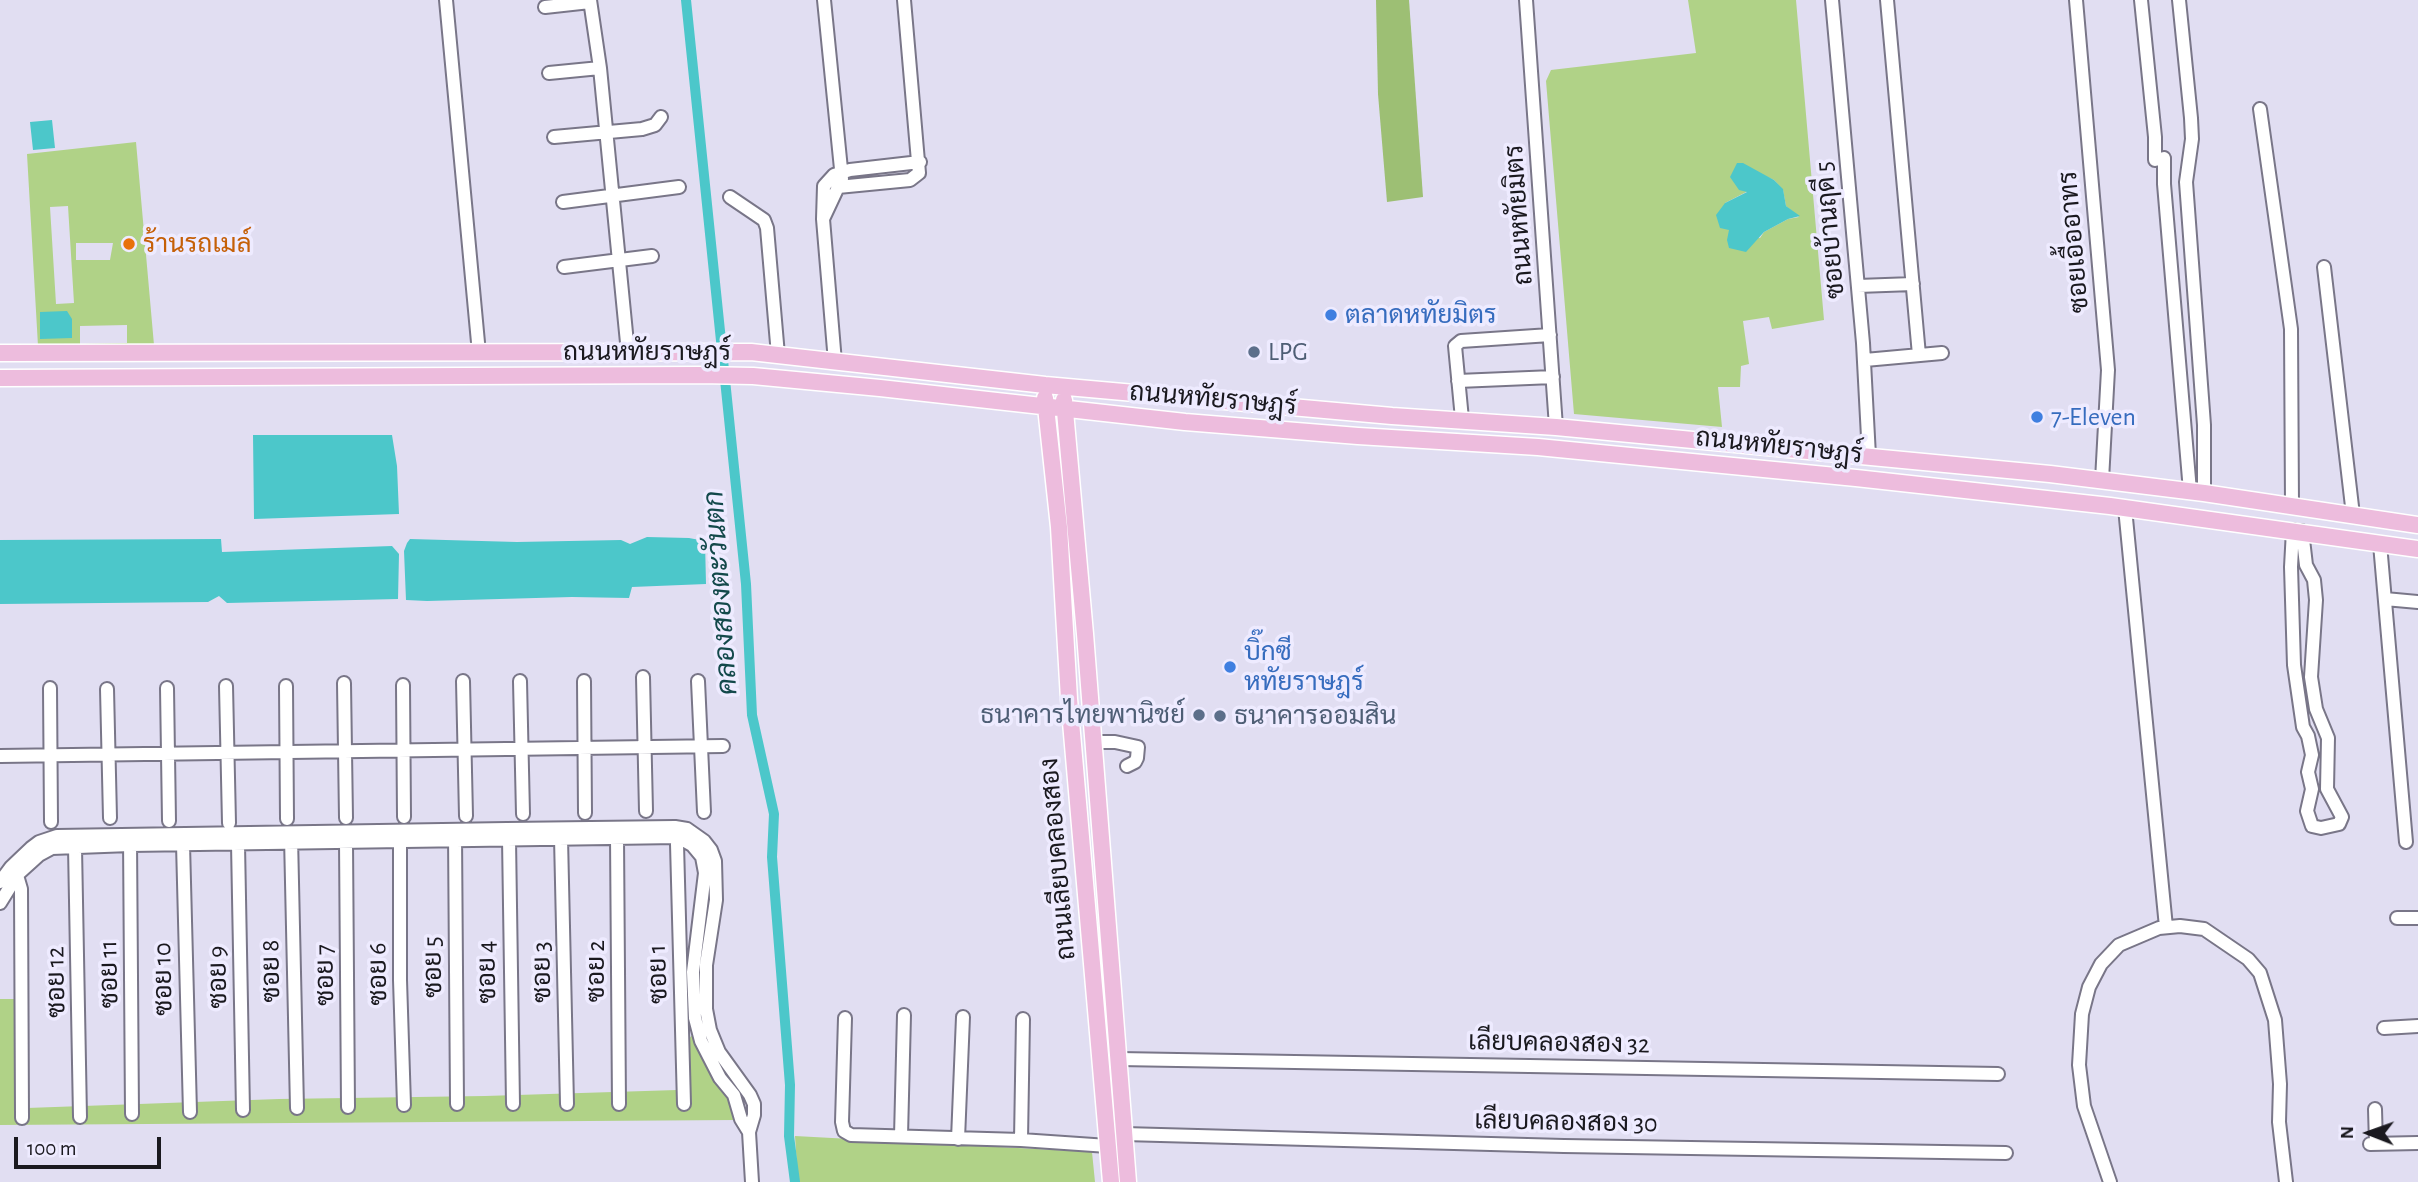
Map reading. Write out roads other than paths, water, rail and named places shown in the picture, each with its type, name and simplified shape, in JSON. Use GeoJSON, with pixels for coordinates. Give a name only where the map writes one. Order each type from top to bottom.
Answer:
{"type":"FeatureCollection","features":[{"type":"Feature","properties":{"kind":"main road","name":"ถนนหทัยราษฎร์"},"geometry":{"type":"LineString","coordinates":[[0,353],[751,352],[1065,387],[1392,416],[1556,427],[2102,480],[2418,525]]}},
{"type":"Feature","properties":{"kind":"main road","name":"ถนนหทัยราษฎร์"},"geometry":{"type":"LineString","coordinates":[[0,378],[699,374],[754,376],[1093,413],[1359,436],[1557,449],[1856,478],[2125,508],[2418,550]]}},
{"type":"Feature","properties":{"kind":"main road","name":"ถนนเลียบคลองสอง"},"geometry":{"type":"LineString","coordinates":[[1045,385],[1059,527],[1069,699],[1111,1182]]}},
{"type":"Feature","properties":{"kind":"main road","name":"ถนนเลียบคลองสอง"},"geometry":{"type":"LineString","coordinates":[[1065,387],[1063,408],[1128,1182]]}},
{"type":"Feature","properties":{"kind":"main road"},"geometry":{"type":"LineString","coordinates":[[1027,404],[1042,420],[1050,434]]}},
{"type":"Feature","properties":{"kind":"main road"},"geometry":{"type":"LineString","coordinates":[[1068,443],[1084,416],[1093,413]]}},
{"type":"Feature","properties":{"kind":"main road"},"geometry":{"type":"LineString","coordinates":[[1556,427],[1557,449]]}},
{"type":"Feature","properties":{"kind":"main road"},"geometry":{"type":"LineString","coordinates":[[1085,889],[1105,886]]}},
{"type":"Feature","properties":{"kind":"street"},"geometry":{"type":"LineString","coordinates":[[446,0],[479,352]]}},
{"type":"Feature","properties":{"kind":"street"},"geometry":{"type":"LineString","coordinates":[[824,0],[842,179],[823,219],[835,362]]}},
{"type":"Feature","properties":{"kind":"street"},"geometry":{"type":"LineString","coordinates":[[842,179],[910,180],[919,173],[904,0]]}},
{"type":"Feature","properties":{"kind":"street","name":"ถนนหทัยมิตร"},"geometry":{"type":"LineString","coordinates":[[1526,0],[1556,427]]}},
{"type":"Feature","properties":{"kind":"street","name":"ซอยบ้านฤดี 5"},"geometry":{"type":"LineString","coordinates":[[1832,0],[1865,360],[1869,456]]}},
{"type":"Feature","properties":{"kind":"street"},"geometry":{"type":"LineString","coordinates":[[1887,0],[1919,355]]}},
{"type":"Feature","properties":{"kind":"street","name":"ซอยเอื้ออาทร"},"geometry":{"type":"LineString","coordinates":[[2076,0],[2108,370],[2102,480]]}},
{"type":"Feature","properties":{"kind":"street"},"geometry":{"type":"LineString","coordinates":[[2141,0],[2155,160],[2164,158],[2175,300],[2197,492]]}},
{"type":"Feature","properties":{"kind":"street"},"geometry":{"type":"LineString","coordinates":[[2179,0],[2191,118],[2192,139],[2186,182],[2204,425],[2197,492]]}},
{"type":"Feature","properties":{"kind":"street"},"geometry":{"type":"LineString","coordinates":[[545,7],[590,1],[600,68],[628,353]]}},
{"type":"Feature","properties":{"kind":"street"},"geometry":{"type":"LineString","coordinates":[[548,73],[600,68]]}},
{"type":"Feature","properties":{"kind":"street"},"geometry":{"type":"LineString","coordinates":[[2260,109],[2291,328],[2292,506]]}},
{"type":"Feature","properties":{"kind":"street"},"geometry":{"type":"LineString","coordinates":[[554,137],[642,129],[655,125],[661,117]]}},
{"type":"Feature","properties":{"kind":"street"},"geometry":{"type":"LineString","coordinates":[[2164,184],[2178,178],[2186,182]]}},
{"type":"Feature","properties":{"kind":"street"},"geometry":{"type":"LineString","coordinates":[[563,202],[679,187]]}},
{"type":"Feature","properties":{"kind":"street"},"geometry":{"type":"LineString","coordinates":[[730,197],[764,220],[767,228],[778,355]]}},
{"type":"Feature","properties":{"kind":"street"},"geometry":{"type":"LineString","coordinates":[[564,267],[652,257]]}},
{"type":"Feature","properties":{"kind":"street"},"geometry":{"type":"LineString","coordinates":[[2323,267],[2353,515]]}},
{"type":"Feature","properties":{"kind":"street"},"geometry":{"type":"LineString","coordinates":[[1858,286],[1913,284]]}},
{"type":"Feature","properties":{"kind":"street"},"geometry":{"type":"LineString","coordinates":[[2175,300],[2194,298]]}},
{"type":"Feature","properties":{"kind":"street"},"geometry":{"type":"LineString","coordinates":[[1462,419],[1455,346],[1461,341],[1550,335]]}},
{"type":"Feature","properties":{"kind":"street"},"geometry":{"type":"LineString","coordinates":[[1865,360],[1942,353]]}},
{"type":"Feature","properties":{"kind":"street"},"geometry":{"type":"LineString","coordinates":[[1458,382],[1553,377]]}},
{"type":"Feature","properties":{"kind":"street"},"geometry":{"type":"LineString","coordinates":[[2125,508],[2166,927]]}},
{"type":"Feature","properties":{"kind":"street"},"geometry":{"type":"LineString","coordinates":[[2298,531],[2306,565],[2314,580],[2316,600],[2311,677],[2316,709],[2328,738],[2327,789],[2342,817],[2339,824],[2330,827],[2312,826],[2308,820],[2307,801],[2312,789],[2308,772],[2312,755],[2303,727],[2294,665],[2291,566],[2298,531]]}},
{"type":"Feature","properties":{"kind":"street"},"geometry":{"type":"LineString","coordinates":[[2380,544],[2406,842]]}},
{"type":"Feature","properties":{"kind":"street"},"geometry":{"type":"LineString","coordinates":[[2291,566],[2306,565]]}},
{"type":"Feature","properties":{"kind":"street"},"geometry":{"type":"LineString","coordinates":[[2385,599],[2418,602]]}},
{"type":"Feature","properties":{"kind":"street"},"geometry":{"type":"LineString","coordinates":[[643,677],[646,811]]}},
{"type":"Feature","properties":{"kind":"street"},"geometry":{"type":"LineString","coordinates":[[463,681],[466,816]]}},
{"type":"Feature","properties":{"kind":"street"},"geometry":{"type":"LineString","coordinates":[[520,681],[523,814]]}},
{"type":"Feature","properties":{"kind":"street"},"geometry":{"type":"LineString","coordinates":[[583,681],[585,813]]}},
{"type":"Feature","properties":{"kind":"street"},"geometry":{"type":"LineString","coordinates":[[698,681],[704,813]]}},
{"type":"Feature","properties":{"kind":"street"},"geometry":{"type":"LineString","coordinates":[[344,683],[346,818]]}},
{"type":"Feature","properties":{"kind":"street"},"geometry":{"type":"LineString","coordinates":[[403,685],[404,817]]}},
{"type":"Feature","properties":{"kind":"street"},"geometry":{"type":"LineString","coordinates":[[226,686],[229,823]]}},
{"type":"Feature","properties":{"kind":"street"},"geometry":{"type":"LineString","coordinates":[[286,687],[287,819]]}},
{"type":"Feature","properties":{"kind":"street"},"geometry":{"type":"LineString","coordinates":[[50,688],[51,822]]}},
{"type":"Feature","properties":{"kind":"street"},"geometry":{"type":"LineString","coordinates":[[167,688],[169,821]]}},
{"type":"Feature","properties":{"kind":"street"},"geometry":{"type":"LineString","coordinates":[[107,689],[110,818]]}},
{"type":"Feature","properties":{"kind":"street"},"geometry":{"type":"LineString","coordinates":[[2301,712],[2316,709]]}},
{"type":"Feature","properties":{"kind":"street"},"geometry":{"type":"LineString","coordinates":[[1093,742],[1115,742],[1138,747],[1135,762],[1127,766]]}},
{"type":"Feature","properties":{"kind":"street"},"geometry":{"type":"LineString","coordinates":[[0,756],[723,746]]}},
{"type":"Feature","properties":{"kind":"street"},"geometry":{"type":"LineString","coordinates":[[0,903],[15,870],[39,842],[48,838],[292,838],[676,827],[696,834],[711,850],[717,873],[716,900],[694,968]]}},
{"type":"Feature","properties":{"kind":"street"},"geometry":{"type":"LineString","coordinates":[[0,882],[52,848],[130,840],[238,844],[292,838],[346,842],[400,841],[454,835],[509,839],[678,837],[692,845],[702,857],[705,873],[694,968],[695,1018],[701,1041],[714,1055],[720,1078],[734,1095],[741,1119],[749,1132],[752,1182]]}},
{"type":"Feature","properties":{"kind":"street","name":"ซอย 5"},"geometry":{"type":"LineString","coordinates":[[454,835],[457,1104]]}},
{"type":"Feature","properties":{"kind":"street","name":"ซอย 2"},"geometry":{"type":"LineString","coordinates":[[617,837],[619,1104]]}},
{"type":"Feature","properties":{"kind":"street","name":"ซอย 8"},"geometry":{"type":"LineString","coordinates":[[292,838],[297,1108]]}},
{"type":"Feature","properties":{"kind":"street","name":"ซอย 3"},"geometry":{"type":"LineString","coordinates":[[561,838],[567,1104]]}},
{"type":"Feature","properties":{"kind":"street","name":"ซอย 4"},"geometry":{"type":"LineString","coordinates":[[509,839],[513,1104]]}},
{"type":"Feature","properties":{"kind":"street","name":"ซอย 11"},"geometry":{"type":"LineString","coordinates":[[130,840],[132,1114]]}},
{"type":"Feature","properties":{"kind":"street","name":"ซอย 6"},"geometry":{"type":"LineString","coordinates":[[400,841],[400,980],[404,1105]]}},
{"type":"Feature","properties":{"kind":"street","name":"ซอย 7"},"geometry":{"type":"LineString","coordinates":[[346,842],[348,1107]]}},
{"type":"Feature","properties":{"kind":"street","name":"ซอย 10"},"geometry":{"type":"LineString","coordinates":[[183,844],[190,1112]]}},
{"type":"Feature","properties":{"kind":"street","name":"ซอย 9"},"geometry":{"type":"LineString","coordinates":[[238,844],[243,1110]]}},
{"type":"Feature","properties":{"kind":"street","name":"ซอย 1"},"geometry":{"type":"LineString","coordinates":[[677,844],[694,968],[684,1104]]}},
{"type":"Feature","properties":{"kind":"street","name":"ซอย 12"},"geometry":{"type":"LineString","coordinates":[[75,847],[80,1116]]}},
{"type":"Feature","properties":{"kind":"street"},"geometry":{"type":"LineString","coordinates":[[15,870],[21,889],[22,1118]]}},
{"type":"Feature","properties":{"kind":"street"},"geometry":{"type":"LineString","coordinates":[[2397,918],[2418,918]]}},
{"type":"Feature","properties":{"kind":"street"},"geometry":{"type":"LineString","coordinates":[[2110,1182],[2084,1106],[2079,1065],[2082,1014],[2089,987],[2101,964],[2119,945],[2159,928],[2180,926],[2204,929],[2248,959],[2260,973],[2275,1020],[2280,1084],[2279,1122],[2286,1182]]}},
{"type":"Feature","properties":{"kind":"street"},"geometry":{"type":"LineString","coordinates":[[901,1136],[904,1015]]}},
{"type":"Feature","properties":{"kind":"street"},"geometry":{"type":"LineString","coordinates":[[958,1139],[963,1017]]}},
{"type":"Feature","properties":{"kind":"street"},"geometry":{"type":"LineString","coordinates":[[845,1018],[842,1122],[844,1131],[851,1135],[1020,1140],[1108,1146]]}},
{"type":"Feature","properties":{"kind":"street"},"geometry":{"type":"LineString","coordinates":[[1020,1140],[1023,1019]]}},
{"type":"Feature","properties":{"kind":"street"},"geometry":{"type":"LineString","coordinates":[[2385,1028],[2418,1026]]}},
{"type":"Feature","properties":{"kind":"street","name":"เลียบคลองสอง 32"},"geometry":{"type":"LineString","coordinates":[[1119,1059],[1998,1073]]}},
{"type":"Feature","properties":{"kind":"street"},"geometry":{"type":"LineString","coordinates":[[2375,1109],[2373,1144],[2418,1143]]}},
{"type":"Feature","properties":{"kind":"street","name":"เลียบคลองสอง 30"},"geometry":{"type":"LineString","coordinates":[[1124,1134],[1564,1146],[2006,1153]]}},
{"type":"Feature","properties":{"kind":"waterway","name":"คลองสองตะวันตก"},"geometry":{"type":"LineString","coordinates":[[686,0],[746,584],[752,715],[774,814],[772,857],[790,1085],[789,1136],[795,1182]]}},
{"type":"Feature","properties":{"kind":"place","name":"ร้านรถเมล์"},"geometry":{"type":"Point","coordinates":[129,244]}},
{"type":"Feature","properties":{"kind":"place","name":"ตลาดหทัยมิตร"},"geometry":{"type":"Point","coordinates":[1331,315]}},
{"type":"Feature","properties":{"kind":"place","name":"LPG"},"geometry":{"type":"Point","coordinates":[1254,352]}},
{"type":"Feature","properties":{"kind":"place","name":"7-Eleven"},"geometry":{"type":"Point","coordinates":[2037,417]}},
{"type":"Feature","properties":{"kind":"place","name":"บิ๊กซี หทัยราษฎร์"},"geometry":{"type":"Point","coordinates":[1230,667]}},
{"type":"Feature","properties":{"kind":"place","name":"ธนาคารไทยพานิชย์"},"geometry":{"type":"Point","coordinates":[1199,715]}},
{"type":"Feature","properties":{"kind":"place","name":"ธนาคารออมสิน"},"geometry":{"type":"Point","coordinates":[1220,716]}}]}
